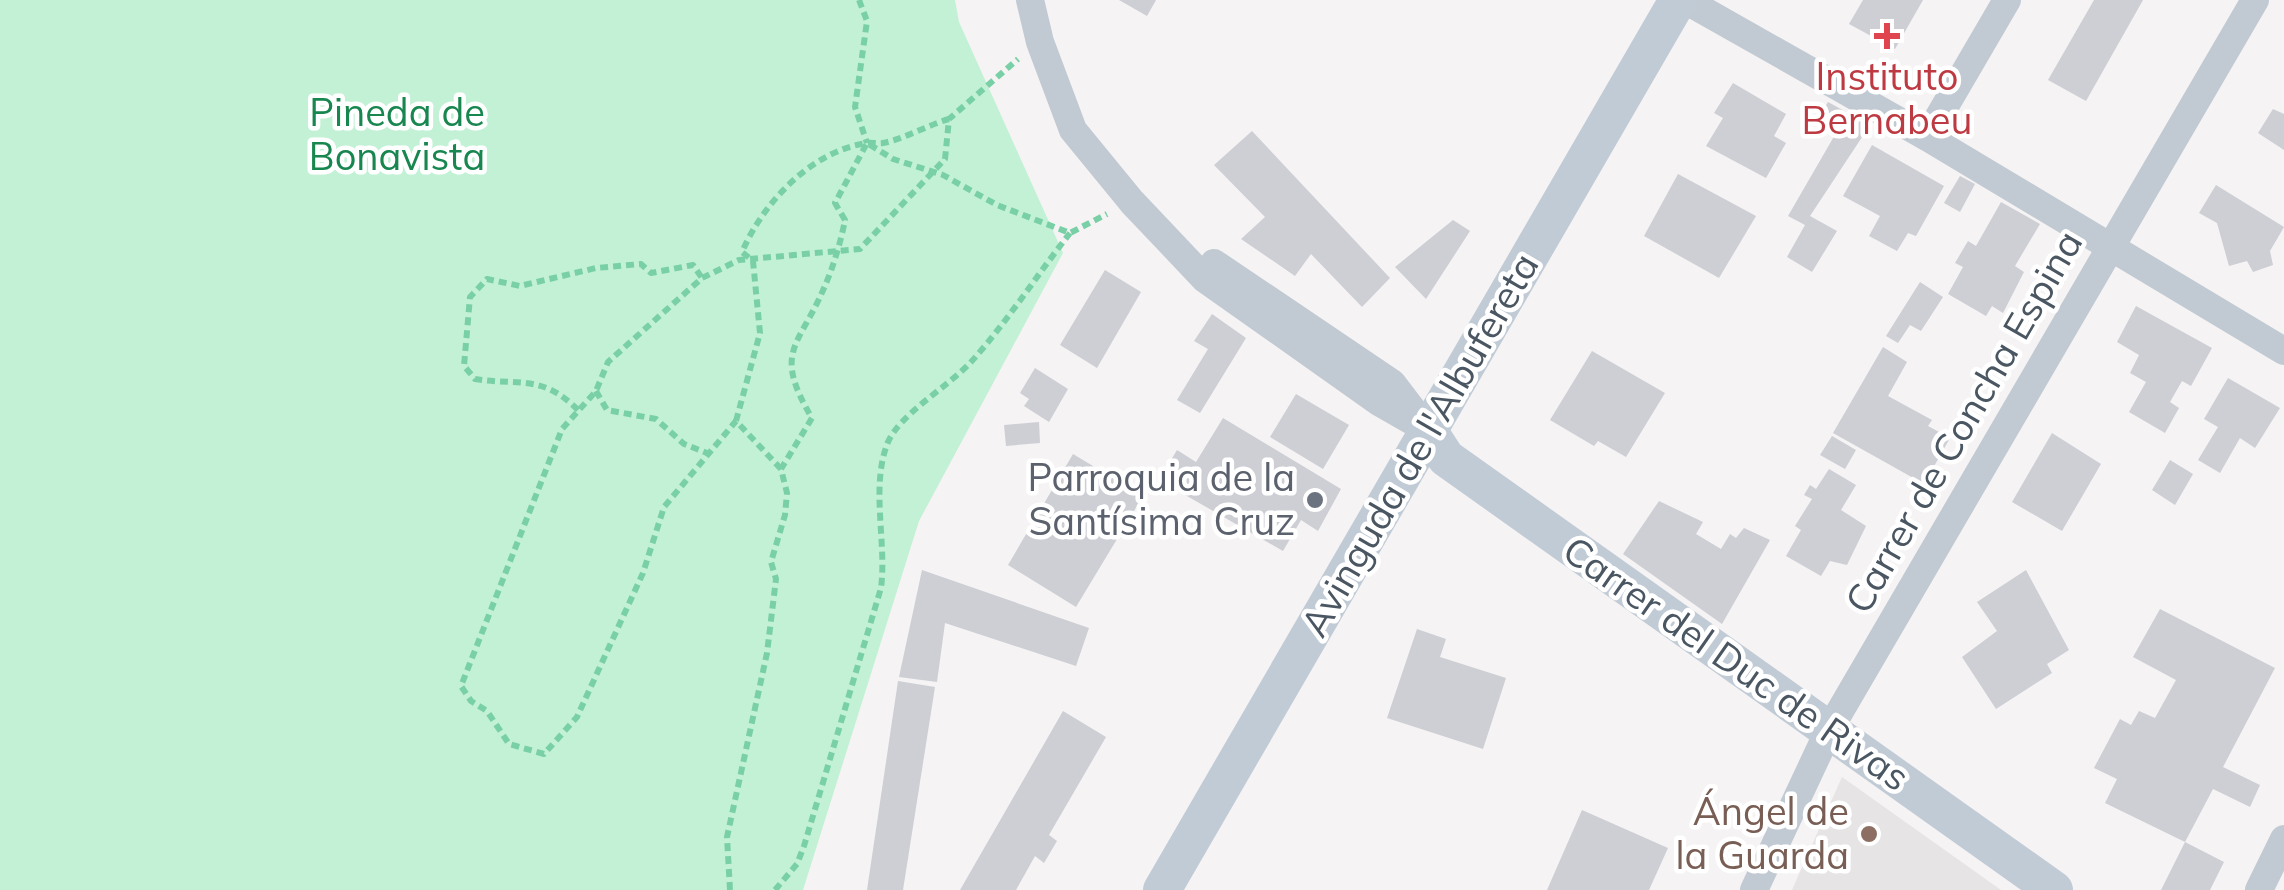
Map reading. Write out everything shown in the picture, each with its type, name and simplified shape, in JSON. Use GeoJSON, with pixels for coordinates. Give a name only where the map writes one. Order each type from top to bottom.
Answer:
{"type":"FeatureCollection","features":[{"type":"Feature","properties":{"kind":"main road","name":"Avinguda de l'Albufereta"},"geometry":{"type":"LineString","coordinates":[[1162,890],[1682,0]]}},
{"type":"Feature","properties":{"kind":"main road","name":"Carrer del Duc de Rivas"},"geometry":{"type":"LineString","coordinates":[[1428,430],[1446,458],[2054,890]]}},
{"type":"Feature","properties":{"kind":"street","name":"Carrer del Duc de Rivas"},"geometry":{"type":"LineString","coordinates":[[1030,0],[1040,42],[1074,130],[1132,202],[1156,224],[1392,383],[1428,430]]}},
{"type":"Feature","properties":{"kind":"street"},"geometry":{"type":"LineString","coordinates":[[1682,0],[1926,137],[2284,351]]}},
{"type":"Feature","properties":{"kind":"street"},"geometry":{"type":"LineString","coordinates":[[1926,137],[2007,0]]}},
{"type":"Feature","properties":{"kind":"street","name":"Carrer de Concha Espina"},"geometry":{"type":"LineString","coordinates":[[1754,890],[1829,730],[2255,0]]}},
{"type":"Feature","properties":{"kind":"street"},"geometry":{"type":"LineString","coordinates":[[2259,890],[2284,839]]}},
{"type":"Feature","properties":{"kind":"path"},"geometry":{"type":"LineString","coordinates":[[859,0],[867,21],[855,107],[867,142],[932,174],[944,175],[997,205],[1070,232]]}},
{"type":"Feature","properties":{"kind":"path"},"geometry":{"type":"LineString","coordinates":[[949,119],[945,159],[860,249],[752,261],[739,260],[702,278],[608,362],[596,391],[562,429],[461,686],[470,701],[487,711],[508,744],[544,754],[567,733],[643,573],[664,507],[736,421],[760,333],[752,261],[742,252],[755,222],[790,183],[830,155],[867,142],[884,143],[949,119],[1040,42]]}},
{"type":"Feature","properties":{"kind":"path"},"geometry":{"type":"LineString","coordinates":[[730,890],[727,836],[767,653],[776,578],[774,544],[786,504],[781,468],[785,455],[812,418],[797,388],[790,352],[824,290],[845,220],[835,202],[867,142]]}},
{"type":"Feature","properties":{"kind":"path"},"geometry":{"type":"LineString","coordinates":[[775,890],[797,864],[804,846],[880,588],[884,560],[879,518],[886,446],[896,426],[971,362],[1070,232],[1132,202]]}},
{"type":"Feature","properties":{"kind":"path"},"geometry":{"type":"LineString","coordinates":[[578,410],[555,388],[528,381],[475,379],[464,366],[470,297],[488,279],[520,286],[620,265],[641,264],[651,273],[693,265],[702,278]]}},
{"type":"Feature","properties":{"kind":"path"},"geometry":{"type":"LineString","coordinates":[[596,391],[607,410],[656,420],[684,444],[707,453]]}},
{"type":"Feature","properties":{"kind":"path"},"geometry":{"type":"LineString","coordinates":[[736,421],[781,468]]}},
{"type":"Feature","properties":{"kind":"shaded area","name":"Ángel de la Guarda"},"geometry":{"type":"Polygon","coordinates":[[[1842,777],[2001,890],[1792,890],[1842,777]]]}},
{"type":"Feature","properties":{"kind":"green space","name":"Pineda de Bonavista"},"geometry":{"type":"Polygon","coordinates":[[[0,0],[955,0],[959,22],[1063,253],[919,521],[803,890],[0,890],[0,0]]]}},
{"type":"Feature","properties":{"kind":"building"},"geometry":{"type":"Polygon","coordinates":[[[1119,0],[1156,0],[1147,16],[1119,0]]]}},
{"type":"Feature","properties":{"kind":"building","name":"Instituto Bernabeu"},"geometry":{"type":"Polygon","coordinates":[[[1863,0],[1923,0],[1895,49],[1849,24],[1863,0]]]}},
{"type":"Feature","properties":{"kind":"building"},"geometry":{"type":"Polygon","coordinates":[[[2094,0],[2143,0],[2086,101],[2048,80],[2094,0]]]}},
{"type":"Feature","properties":{"kind":"building"},"geometry":{"type":"Polygon","coordinates":[[[1733,83],[1786,114],[1774,136],[1786,143],[1766,178],[1706,146],[1723,118],[1714,113],[1733,83]]]}},
{"type":"Feature","properties":{"kind":"building"},"geometry":{"type":"Polygon","coordinates":[[[1828,102],[1870,125],[1810,216],[1837,231],[1812,272],[1787,257],[1805,225],[1788,216],[1836,133],[1816,121],[1828,102]]]}},
{"type":"Feature","properties":{"kind":"building"},"geometry":{"type":"Polygon","coordinates":[[[2273,109],[2284,114],[2284,150],[2258,133],[2273,109]]]}},
{"type":"Feature","properties":{"kind":"building"},"geometry":{"type":"Polygon","coordinates":[[[1252,131],[1390,278],[1362,307],[1311,254],[1295,276],[1241,239],[1265,217],[1214,165],[1252,131]]]}},
{"type":"Feature","properties":{"kind":"building"},"geometry":{"type":"Polygon","coordinates":[[[1872,145],[1944,186],[1916,236],[1908,233],[1897,251],[1869,236],[1880,216],[1843,196],[1872,145]]]}},
{"type":"Feature","properties":{"kind":"building"},"geometry":{"type":"Polygon","coordinates":[[[1678,174],[1756,216],[1719,278],[1644,236],[1678,174]]]}},
{"type":"Feature","properties":{"kind":"building"},"geometry":{"type":"Polygon","coordinates":[[[1960,176],[1975,184],[1960,212],[1944,203],[1960,176]]]}},
{"type":"Feature","properties":{"kind":"building"},"geometry":{"type":"Polygon","coordinates":[[[2216,185],[2284,227],[2270,251],[2273,265],[2253,272],[2247,261],[2229,266],[2217,223],[2199,213],[2216,185]]]}},
{"type":"Feature","properties":{"kind":"building"},"geometry":{"type":"Polygon","coordinates":[[[2001,202],[2040,224],[2015,266],[2024,272],[2003,313],[1992,306],[1986,316],[1948,294],[1963,267],[1955,263],[1968,241],[1976,246],[2001,202]]]}},
{"type":"Feature","properties":{"kind":"building"},"geometry":{"type":"Polygon","coordinates":[[[1453,220],[1470,231],[1426,299],[1395,267],[1453,220]]]}},
{"type":"Feature","properties":{"kind":"building"},"geometry":{"type":"Polygon","coordinates":[[[1105,270],[1141,292],[1097,368],[1060,345],[1105,270]]]}},
{"type":"Feature","properties":{"kind":"building"},"geometry":{"type":"Polygon","coordinates":[[[1920,282],[1943,297],[1921,331],[1910,325],[1898,343],[1886,336],[1920,282]]]}},
{"type":"Feature","properties":{"kind":"building"},"geometry":{"type":"Polygon","coordinates":[[[2136,306],[2212,348],[2191,386],[2182,381],[2170,402],[2179,408],[2165,433],[2129,412],[2146,382],[2130,373],[2139,355],[2117,342],[2136,306]]]}},
{"type":"Feature","properties":{"kind":"building"},"geometry":{"type":"Polygon","coordinates":[[[1212,314],[1246,338],[1200,413],[1177,400],[1208,349],[1194,341],[1212,314]]]}},
{"type":"Feature","properties":{"kind":"building"},"geometry":{"type":"Polygon","coordinates":[[[1883,347],[1907,362],[1888,396],[1932,420],[1928,426],[1950,438],[1924,484],[1833,433],[1883,347]]]}},
{"type":"Feature","properties":{"kind":"building"},"geometry":{"type":"Polygon","coordinates":[[[1592,351],[1665,393],[1626,457],[1598,441],[1594,446],[1550,420],[1592,351]]]}},
{"type":"Feature","properties":{"kind":"building"},"geometry":{"type":"Polygon","coordinates":[[[1035,368],[1068,389],[1049,422],[1024,406],[1029,399],[1020,393],[1035,368]]]}},
{"type":"Feature","properties":{"kind":"building"},"geometry":{"type":"Polygon","coordinates":[[[2228,378],[2280,408],[2255,448],[2240,438],[2220,473],[2198,460],[2218,427],[2204,419],[2228,378]]]}},
{"type":"Feature","properties":{"kind":"building"},"geometry":{"type":"Polygon","coordinates":[[[1296,394],[1349,425],[1323,469],[1270,437],[1296,394]]]}},
{"type":"Feature","properties":{"kind":"building"},"geometry":{"type":"Polygon","coordinates":[[[1223,418],[1341,489],[1318,531],[1301,520],[1283,551],[1159,480],[1177,450],[1196,462],[1223,418]]]}},
{"type":"Feature","properties":{"kind":"building"},"geometry":{"type":"Polygon","coordinates":[[[1039,422],[1040,443],[1006,446],[1004,425],[1039,422]]]}},
{"type":"Feature","properties":{"kind":"building"},"geometry":{"type":"Polygon","coordinates":[[[2052,433],[2101,464],[2062,531],[2012,502],[2052,433]]]}},
{"type":"Feature","properties":{"kind":"building"},"geometry":{"type":"Polygon","coordinates":[[[1832,436],[1856,450],[1845,469],[1820,455],[1832,436]]]}},
{"type":"Feature","properties":{"kind":"building"},"geometry":{"type":"Polygon","coordinates":[[[1073,454],[1143,496],[1076,607],[1008,565],[1073,454]]]}},
{"type":"Feature","properties":{"kind":"building"},"geometry":{"type":"Polygon","coordinates":[[[2170,460],[2193,474],[2175,505],[2152,490],[2170,460]]]}},
{"type":"Feature","properties":{"kind":"building"},"geometry":{"type":"Polygon","coordinates":[[[1829,469],[1856,485],[1841,510],[1866,526],[1847,565],[1830,561],[1821,576],[1786,556],[1801,530],[1795,526],[1812,499],[1804,495],[1810,485],[1816,489],[1829,469]]]}},
{"type":"Feature","properties":{"kind":"building"},"geometry":{"type":"Polygon","coordinates":[[[1659,501],[1703,522],[1696,534],[1721,549],[1730,534],[1736,538],[1744,528],[1770,540],[1722,624],[1623,554],[1659,501]]]}},
{"type":"Feature","properties":{"kind":"building"},"geometry":{"type":"Polygon","coordinates":[[[922,570],[1089,628],[1076,666],[945,623],[937,682],[899,677],[922,570]]]}},
{"type":"Feature","properties":{"kind":"building"},"geometry":{"type":"Polygon","coordinates":[[[2026,570],[2069,650],[2047,664],[2052,673],[1996,709],[1962,657],[1997,631],[1977,602],[2026,570]]]}},
{"type":"Feature","properties":{"kind":"building"},"geometry":{"type":"Polygon","coordinates":[[[2160,609],[2275,668],[2223,767],[2260,785],[2250,807],[2213,789],[2185,842],[2105,803],[2117,779],[2094,768],[2120,719],[2131,725],[2139,711],[2155,718],[2176,680],[2133,657],[2160,609]]]}},
{"type":"Feature","properties":{"kind":"building"},"geometry":{"type":"Polygon","coordinates":[[[1417,629],[1446,639],[1440,657],[1506,678],[1483,749],[1387,718],[1417,629]]]}},
{"type":"Feature","properties":{"kind":"building"},"geometry":{"type":"Polygon","coordinates":[[[898,681],[935,687],[903,890],[867,890],[898,681]]]}},
{"type":"Feature","properties":{"kind":"building"},"geometry":{"type":"Polygon","coordinates":[[[1063,711],[1106,737],[1049,835],[1057,841],[1044,863],[1035,856],[1016,890],[960,890],[1063,711]]]}},
{"type":"Feature","properties":{"kind":"building"},"geometry":{"type":"Polygon","coordinates":[[[1582,810],[1668,848],[1649,890],[1547,890],[1582,810]]]}},
{"type":"Feature","properties":{"kind":"building"},"geometry":{"type":"Polygon","coordinates":[[[2185,842],[2224,862],[2210,890],[2161,890],[2185,842]]]}},
{"type":"Feature","properties":{"kind":"place","name":"Instituto Bernabeu"},"geometry":{"type":"Point","coordinates":[1887,36]}},
{"type":"Feature","properties":{"kind":"place","name":"Parroquia de la Santísima Cruz"},"geometry":{"type":"Point","coordinates":[1315,500]}},
{"type":"Feature","properties":{"kind":"place","name":"Ángel de la Guarda"},"geometry":{"type":"Point","coordinates":[1869,834]}}]}
